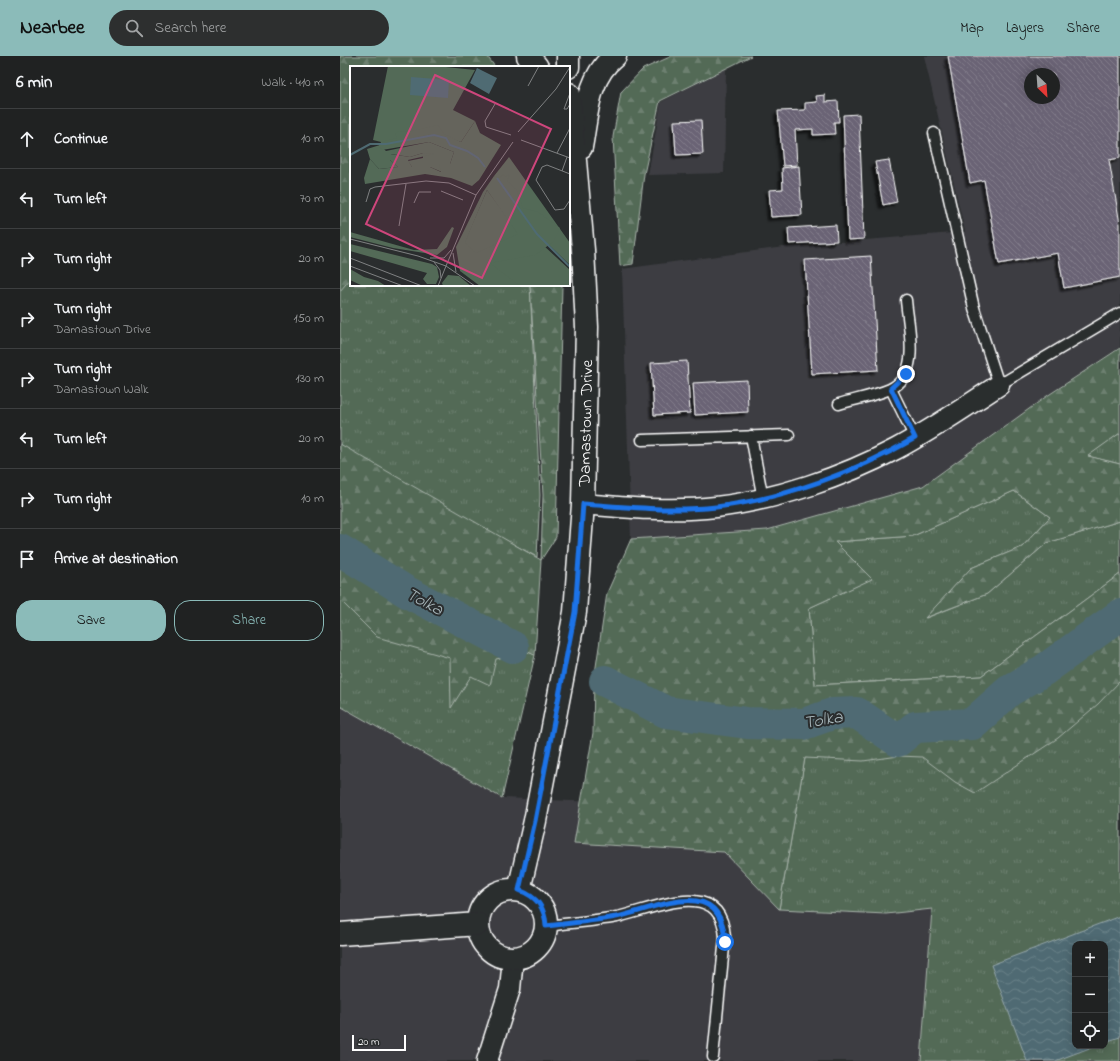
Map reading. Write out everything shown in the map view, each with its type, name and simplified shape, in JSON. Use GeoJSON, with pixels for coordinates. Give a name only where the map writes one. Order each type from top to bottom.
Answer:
{"type":"FeatureCollection","features":[{"type":"Feature","properties":{"kind":"street"},"geometry":{"type":"LineString","coordinates":[[528,56],[536,66]]}},
{"type":"Feature","properties":{"kind":"street"},"geometry":{"type":"LineString","coordinates":[[576,172],[593,86],[600,71],[615,56]]}},
{"type":"Feature","properties":{"kind":"street","name":"Damastown Drive"},"geometry":{"type":"LineString","coordinates":[[519,890],[535,821],[575,612],[583,504],[587,327],[583,250],[570,105]]}},
{"type":"Feature","properties":{"kind":"street"},"geometry":{"type":"LineString","coordinates":[[570,150],[576,172]]}},
{"type":"Feature","properties":{"kind":"street"},"geometry":{"type":"LineString","coordinates":[[583,504],[644,509],[715,507],[763,499],[804,487],[856,467],[896,449],[944,421],[999,385]]}},
{"type":"Feature","properties":{"kind":"street"},"geometry":{"type":"LineString","coordinates":[[519,890],[529,894],[542,907],[546,926],[544,936],[536,948],[523,956],[513,958],[492,952],[485,944],[480,934],[478,924],[480,914],[491,897],[500,892],[519,890]]}},
{"type":"Feature","properties":{"kind":"street"},"geometry":{"type":"LineString","coordinates":[[340,934],[478,924]]}},
{"type":"Feature","properties":{"kind":"street"},"geometry":{"type":"LineString","coordinates":[[487,1061],[510,989],[513,958]]}},
{"type":"Feature","properties":{"kind":"lane"},"geometry":{"type":"LineString","coordinates":[[934,133],[974,308],[999,385],[1120,313]]}},
{"type":"Feature","properties":{"kind":"lane"},"geometry":{"type":"LineString","coordinates":[[839,404],[891,388],[906,374],[911,353],[906,300]]}},
{"type":"Feature","properties":{"kind":"lane"},"geometry":{"type":"LineString","coordinates":[[891,388],[915,438]]}},
{"type":"Feature","properties":{"kind":"lane"},"geometry":{"type":"LineString","coordinates":[[642,440],[789,435]]}},
{"type":"Feature","properties":{"kind":"lane"},"geometry":{"type":"LineString","coordinates":[[751,436],[763,499]]}},
{"type":"Feature","properties":{"kind":"lane"},"geometry":{"type":"LineString","coordinates":[[546,926],[617,917],[677,901],[691,900],[706,904],[719,914],[724,925],[725,937],[713,1057]]}},
{"type":"Feature","properties":{"kind":"shaded area"},"geometry":{"type":"Polygon","coordinates":[[[924,56],[1120,56],[1120,347],[1047,396],[923,486],[767,530],[631,539],[622,269],[791,246],[965,232],[924,56]]]}},
{"type":"Feature","properties":{"kind":"shaded area"},"geometry":{"type":"Polygon","coordinates":[[[726,68],[724,173],[648,175],[661,102],[726,68]]]}},
{"type":"Feature","properties":{"kind":"shaded area"},"geometry":{"type":"Polygon","coordinates":[[[340,706],[502,798],[885,815],[932,908],[921,1061],[340,1061],[340,706]]]}},
{"type":"Feature","properties":{"kind":"green space"},"geometry":{"type":"Polygon","coordinates":[[[340,56],[487,56],[494,66],[350,66],[350,279],[340,291],[340,56]]]}},
{"type":"Feature","properties":{"kind":"green space"},"geometry":{"type":"Polygon","coordinates":[[[672,56],[751,56],[660,101],[644,174],[633,264],[620,266],[613,137],[621,92],[643,69],[672,56]]]}},
{"type":"Feature","properties":{"kind":"green space"},"geometry":{"type":"Polygon","coordinates":[[[340,57],[350,66],[350,286],[530,286],[540,495],[537,557],[340,450],[340,57]]]}},
{"type":"Feature","properties":{"kind":"green space"},"geometry":{"type":"Polygon","coordinates":[[[530,286],[562,286],[556,537],[541,560],[543,495],[530,286]]]}},
{"type":"Feature","properties":{"kind":"green space"},"geometry":{"type":"Polygon","coordinates":[[[1120,348],[1120,433],[1088,456],[1120,464],[1120,521],[1047,543],[987,594],[925,618],[971,568],[1022,547],[1050,517],[1014,491],[913,536],[835,542],[872,579],[809,608],[815,685],[981,676],[1120,574],[1120,681],[1098,704],[1058,738],[975,793],[955,782],[922,757],[899,756],[863,761],[805,758],[779,909],[724,852],[574,843],[593,733],[594,680],[607,593],[631,539],[767,530],[923,486],[1047,396],[1120,348]]]}},
{"type":"Feature","properties":{"kind":"green space"},"geometry":{"type":"Polygon","coordinates":[[[1120,433],[1120,464],[1087,456],[1120,433]]]}},
{"type":"Feature","properties":{"kind":"green space"},"geometry":{"type":"Polygon","coordinates":[[[340,444],[541,560],[535,655],[518,648],[515,655],[496,659],[490,685],[471,676],[451,708],[450,658],[377,637],[340,600],[340,444]]]}},
{"type":"Feature","properties":{"kind":"green space"},"geometry":{"type":"Polygon","coordinates":[[[1014,491],[1050,517],[1022,547],[971,568],[926,618],[987,594],[1047,543],[1120,521],[1120,574],[981,676],[815,685],[809,608],[871,579],[835,542],[913,536],[1014,491]]]}},
{"type":"Feature","properties":{"kind":"green space"},"geometry":{"type":"Polygon","coordinates":[[[340,570],[535,655],[502,798],[340,706],[340,570]]]}},
{"type":"Feature","properties":{"kind":"green space"},"geometry":{"type":"Polygon","coordinates":[[[1120,628],[1120,1061],[921,1061],[932,909],[886,914],[779,909],[805,758],[1120,628]]]}},
{"type":"Feature","properties":{"kind":"water"},"geometry":{"type":"Polygon","coordinates":[[[1120,916],[1120,1037],[1108,1041],[1108,941],[1072,941],[1072,1049],[1087,1049],[1055,1061],[1027,1061],[991,965],[1120,916]]]}},
{"type":"Feature","properties":{"kind":"building"},"geometry":{"type":"Polygon","coordinates":[[[948,56],[1120,56],[1120,158],[1109,160],[1120,224],[1120,277],[1064,288],[1058,253],[999,264],[984,180],[970,183],[948,56]]]}},
{"type":"Feature","properties":{"kind":"building"},"geometry":{"type":"Polygon","coordinates":[[[825,95],[825,102],[838,101],[839,122],[834,122],[835,134],[813,135],[813,129],[795,130],[797,165],[783,166],[778,111],[805,110],[805,103],[817,102],[816,96],[825,95]]]}},
{"type":"Feature","properties":{"kind":"building"},"geometry":{"type":"Polygon","coordinates":[[[859,114],[864,239],[848,240],[843,115],[859,114]]]}},
{"type":"Feature","properties":{"kind":"building"},"geometry":{"type":"Polygon","coordinates":[[[701,120],[703,154],[676,155],[674,121],[701,120]]]}},
{"type":"Feature","properties":{"kind":"building"},"geometry":{"type":"Polygon","coordinates":[[[889,160],[897,202],[883,205],[875,162],[889,160]]]}},
{"type":"Feature","properties":{"kind":"building"},"geometry":{"type":"Polygon","coordinates":[[[799,166],[802,215],[771,217],[769,190],[783,189],[782,168],[799,166]]]}},
{"type":"Feature","properties":{"kind":"building"},"geometry":{"type":"Polygon","coordinates":[[[836,225],[837,241],[789,244],[788,228],[836,225]]]}},
{"type":"Feature","properties":{"kind":"building"},"geometry":{"type":"Polygon","coordinates":[[[871,256],[878,370],[812,374],[805,260],[871,256]]]}},
{"type":"Feature","properties":{"kind":"building"},"geometry":{"type":"Polygon","coordinates":[[[687,361],[690,413],[654,415],[651,363],[687,361]]]}},
{"type":"Feature","properties":{"kind":"building"},"geometry":{"type":"Polygon","coordinates":[[[747,380],[748,412],[695,415],[693,383],[747,380]]]}},
{"type":"Feature","properties":{"kind":"waterway","name":"Tolka"},"geometry":{"type":"LineString","coordinates":[[340,550],[407,592],[513,647]]}},
{"type":"Feature","properties":{"kind":"waterway","name":"Tolka"},"geometry":{"type":"LineString","coordinates":[[605,681],[666,712],[747,723],[804,724],[832,714],[857,713],[898,741],[915,727],[972,724],[1009,691],[1044,670],[1120,615]]}},
{"type":"Feature","properties":{"kind":"route"},"geometry":{"type":"LineString","coordinates":[[725,942],[724,925],[719,914],[706,904],[691,900],[677,901],[617,917],[546,926],[546,916],[542,907],[536,899],[519,890],[535,821],[575,612],[583,504],[644,509],[715,507],[763,499],[804,487],[863,464],[896,449],[915,438],[891,388],[906,374]]}}]}
